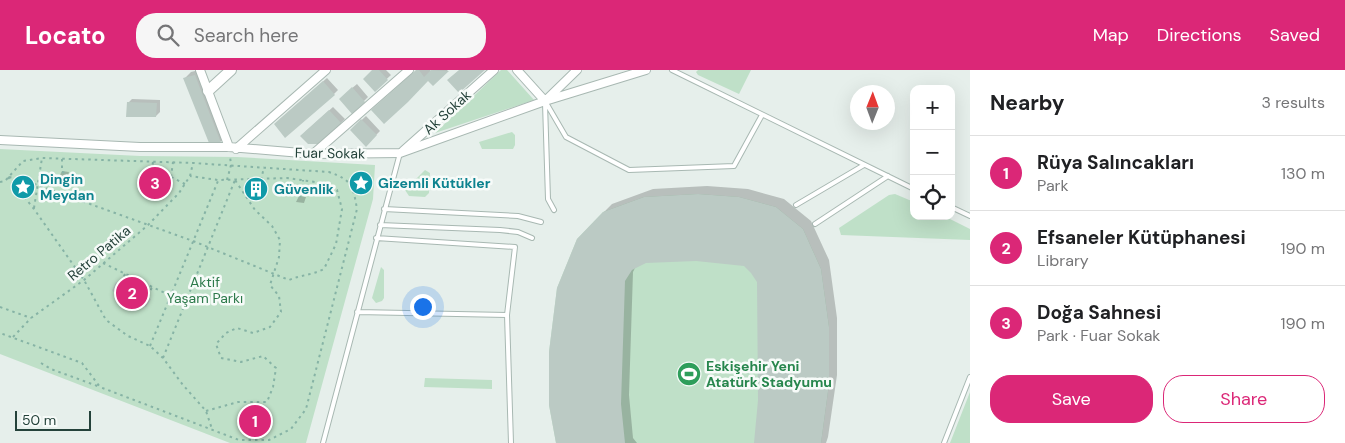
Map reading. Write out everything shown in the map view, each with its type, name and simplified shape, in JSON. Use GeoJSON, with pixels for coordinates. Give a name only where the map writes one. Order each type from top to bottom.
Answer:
{"type":"FeatureCollection","features":[{"type":"Feature","properties":{"kind":"street"},"geometry":{"type":"LineString","coordinates":[[200,70],[232,148],[326,70]]}},
{"type":"Feature","properties":{"kind":"street"},"geometry":{"type":"LineString","coordinates":[[208,91],[231,70]]}},
{"type":"Feature","properties":{"kind":"street"},"geometry":{"type":"LineString","coordinates":[[313,154],[409,70]]}},
{"type":"Feature","properties":{"kind":"street","name":"Ak Sokak"},"geometry":{"type":"LineString","coordinates":[[400,154],[494,70]]}},
{"type":"Feature","properties":{"kind":"street"},"geometry":{"type":"LineString","coordinates":[[517,70],[545,101],[577,70]]}},
{"type":"Feature","properties":{"kind":"street","name":"Fuar Sokak"},"geometry":{"type":"LineString","coordinates":[[0,140],[232,148],[313,154],[400,154],[545,101],[646,70]]}},
{"type":"Feature","properties":{"kind":"lane"},"geometry":{"type":"LineString","coordinates":[[672,70],[910,187]]}},
{"type":"Feature","properties":{"kind":"lane"},"geometry":{"type":"LineString","coordinates":[[545,101],[566,137],[628,170],[734,166],[762,115]]}},
{"type":"Feature","properties":{"kind":"lane"},"geometry":{"type":"LineString","coordinates":[[545,101],[548,199],[554,210]]}},
{"type":"Feature","properties":{"kind":"lane"},"geometry":{"type":"LineString","coordinates":[[323,443],[376,238],[400,154]]}},
{"type":"Feature","properties":{"kind":"lane"},"geometry":{"type":"LineString","coordinates":[[796,205],[864,165]]}},
{"type":"Feature","properties":{"kind":"lane"},"geometry":{"type":"LineString","coordinates":[[815,224],[888,176]]}},
{"type":"Feature","properties":{"kind":"lane"},"geometry":{"type":"LineString","coordinates":[[384,209],[518,216],[541,222]]}},
{"type":"Feature","properties":{"kind":"lane"},"geometry":{"type":"LineString","coordinates":[[955,209],[970,216]]}},
{"type":"Feature","properties":{"kind":"lane"},"geometry":{"type":"LineString","coordinates":[[380,225],[500,230],[518,232],[532,238]]}},
{"type":"Feature","properties":{"kind":"lane"},"geometry":{"type":"LineString","coordinates":[[376,238],[515,247],[506,314],[511,443]]}},
{"type":"Feature","properties":{"kind":"lane"},"geometry":{"type":"LineString","coordinates":[[357,312],[506,314]]}},
{"type":"Feature","properties":{"kind":"lane"},"geometry":{"type":"LineString","coordinates":[[944,443],[970,377]]}},
{"type":"Feature","properties":{"kind":"path"},"geometry":{"type":"LineString","coordinates":[[34,209],[42,158]]}},
{"type":"Feature","properties":{"kind":"path"},"geometry":{"type":"LineString","coordinates":[[0,184],[23,162],[42,158],[173,162],[329,172],[344,177],[354,192],[357,209],[306,409],[290,429],[269,440],[240,440],[41,363]]}},
{"type":"Feature","properties":{"kind":"path"},"geometry":{"type":"LineString","coordinates":[[62,159],[62,172],[66,173]]}},
{"type":"Feature","properties":{"kind":"path"},"geometry":{"type":"LineString","coordinates":[[153,162],[151,174],[171,177],[185,184]]}},
{"type":"Feature","properties":{"kind":"path"},"geometry":{"type":"LineString","coordinates":[[171,177],[173,162]]}},
{"type":"Feature","properties":{"kind":"path","name":"Retro Patika"},"geometry":{"type":"LineString","coordinates":[[13,338],[31,318],[84,280],[148,224],[179,193],[190,176],[193,163]]}},
{"type":"Feature","properties":{"kind":"path"},"geometry":{"type":"LineString","coordinates":[[227,180],[232,165]]}},
{"type":"Feature","properties":{"kind":"path"},"geometry":{"type":"LineString","coordinates":[[261,180],[264,167]]}},
{"type":"Feature","properties":{"kind":"path"},"geometry":{"type":"LineString","coordinates":[[8,177],[26,180],[37,186],[148,224],[289,280],[302,274],[313,274],[324,269],[336,244],[342,209],[337,190],[315,182],[287,178],[218,180],[190,176]]}},
{"type":"Feature","properties":{"kind":"path"},"geometry":{"type":"LineString","coordinates":[[8,177],[34,209],[84,280],[106,320],[128,336],[150,346],[163,358],[183,385],[206,410],[212,429]]}},
{"type":"Feature","properties":{"kind":"path"},"geometry":{"type":"LineString","coordinates":[[150,346],[218,180]]}},
{"type":"Feature","properties":{"kind":"path"},"geometry":{"type":"LineString","coordinates":[[163,358],[236,180]]}},
{"type":"Feature","properties":{"kind":"path"},"geometry":{"type":"LineString","coordinates":[[206,410],[238,402],[267,402],[273,387],[276,368],[263,356],[241,362],[221,358],[216,344],[226,333],[237,328],[253,333],[270,327],[281,312],[279,296],[270,285],[278,257],[280,240],[272,226],[255,210],[236,180]]}},
{"type":"Feature","properties":{"kind":"path"},"geometry":{"type":"LineString","coordinates":[[298,196],[303,197],[303,180]]}},
{"type":"Feature","properties":{"kind":"path"},"geometry":{"type":"LineString","coordinates":[[103,263],[170,296]]}},
{"type":"Feature","properties":{"kind":"path"},"geometry":{"type":"LineString","coordinates":[[121,282],[126,274]]}},
{"type":"Feature","properties":{"kind":"path"},"geometry":{"type":"LineString","coordinates":[[135,286],[138,280]]}},
{"type":"Feature","properties":{"kind":"path"},"geometry":{"type":"LineString","coordinates":[[148,296],[152,287]]}},
{"type":"Feature","properties":{"kind":"path"},"geometry":{"type":"LineString","coordinates":[[0,307],[31,318]]}},
{"type":"Feature","properties":{"kind":"path"},"geometry":{"type":"LineString","coordinates":[[0,333],[82,363],[100,387]]}},
{"type":"Feature","properties":{"kind":"green space"},"geometry":{"type":"Polygon","coordinates":[[[501,70],[507,70],[534,100],[435,133],[501,70]]]}},
{"type":"Feature","properties":{"kind":"green space"},"geometry":{"type":"Polygon","coordinates":[[[698,70],[751,70],[739,94],[698,75],[696,72],[698,70]]]}},
{"type":"Feature","properties":{"kind":"green space"},"geometry":{"type":"Polygon","coordinates":[[[512,132],[515,135],[513,149],[482,149],[479,142],[512,132]]]}},
{"type":"Feature","properties":{"kind":"green space","name":"Aktif Yaşam Parkı"},"geometry":{"type":"Polygon","coordinates":[[[0,149],[140,156],[237,157],[375,165],[373,199],[306,443],[230,443],[0,354],[0,149]]]}},
{"type":"Feature","properties":{"kind":"green space"},"geometry":{"type":"Polygon","coordinates":[[[425,170],[430,173],[429,193],[425,197],[409,196],[405,190],[425,170]]]}},
{"type":"Feature","properties":{"kind":"green space","name":"Eskişehir Yeni Atatürk Stadyumu"},"geometry":{"type":"Polygon","coordinates":[[[698,194],[739,197],[776,207],[803,229],[821,269],[829,327],[829,384],[821,443],[556,443],[549,405],[549,352],[557,288],[577,239],[603,212],[644,197],[698,194]]]}},
{"type":"Feature","properties":{"kind":"green space"},"geometry":{"type":"Polygon","coordinates":[[[895,194],[910,200],[910,220],[952,220],[970,229],[970,240],[841,235],[839,228],[889,195],[895,194]]]}},
{"type":"Feature","properties":{"kind":"green space"},"geometry":{"type":"Polygon","coordinates":[[[381,267],[384,270],[384,298],[376,303],[372,298],[381,267]]]}},
{"type":"Feature","properties":{"kind":"green space"},"geometry":{"type":"Polygon","coordinates":[[[425,378],[492,380],[492,389],[424,387],[425,378]]]}},
{"type":"Feature","properties":{"kind":"green space"},"geometry":{"type":"Polygon","coordinates":[[[970,392],[970,443],[950,443],[970,392]]]}},
{"type":"Feature","properties":{"kind":"building"},"geometry":{"type":"Polygon","coordinates":[[[372,70],[379,70],[388,80],[375,92],[363,79],[372,70]]]}},
{"type":"Feature","properties":{"kind":"building"},"geometry":{"type":"Polygon","coordinates":[[[416,70],[419,70],[424,77],[431,70],[449,71],[433,86],[428,81],[384,124],[371,110],[416,70]]]}},
{"type":"Feature","properties":{"kind":"building"},"geometry":{"type":"Polygon","coordinates":[[[459,70],[485,70],[459,93],[447,80],[459,70]]]}},
{"type":"Feature","properties":{"kind":"building"},"geometry":{"type":"Polygon","coordinates":[[[195,75],[221,143],[209,143],[183,78],[195,75]]]}},
{"type":"Feature","properties":{"kind":"building"},"geometry":{"type":"Polygon","coordinates":[[[323,81],[335,95],[285,138],[274,124],[323,81]]]}},
{"type":"Feature","properties":{"kind":"building"},"geometry":{"type":"Polygon","coordinates":[[[352,87],[365,102],[352,114],[339,99],[352,87]]]}},
{"type":"Feature","properties":{"kind":"building"},"geometry":{"type":"Polygon","coordinates":[[[127,102],[157,103],[156,117],[126,117],[127,102]]]}},
{"type":"Feature","properties":{"kind":"building"},"geometry":{"type":"Polygon","coordinates":[[[329,110],[342,124],[319,144],[308,144],[300,136],[329,110]]]}},
{"type":"Feature","properties":{"kind":"building"},"geometry":{"type":"Polygon","coordinates":[[[361,119],[377,135],[366,147],[350,130],[361,119]]]}},
{"type":"Feature","properties":{"kind":"building","name":"Eskişehir Yeni Atatürk Stadyumu"},"geometry":{"type":"Polygon","coordinates":[[[698,194],[739,197],[776,207],[803,229],[821,269],[829,327],[829,384],[821,443],[754,443],[758,400],[757,282],[744,266],[696,261],[646,263],[632,270],[625,281],[621,404],[625,443],[556,443],[549,405],[549,352],[557,288],[577,239],[603,212],[644,197],[698,194]]]}},
{"type":"Feature","properties":{"kind":"building"},"geometry":{"type":"Polygon","coordinates":[[[116,282],[123,286],[119,294],[112,291],[116,282]]]}},
{"type":"Feature","properties":{"kind":"building"},"geometry":{"type":"Polygon","coordinates":[[[131,285],[139,289],[133,301],[124,297],[131,285]]]}},
{"type":"Feature","properties":{"kind":"building"},"geometry":{"type":"Polygon","coordinates":[[[144,296],[151,299],[146,307],[140,304],[144,296]]]}},
{"type":"Feature","properties":{"kind":"place","name":"Doğa Sahnesi"},"geometry":{"type":"Point","coordinates":[155,183]}},
{"type":"Feature","properties":{"kind":"place","name":"Gizemli Kütükler"},"geometry":{"type":"Point","coordinates":[361,183]}},
{"type":"Feature","properties":{"kind":"place","name":"Dingin Meydan"},"geometry":{"type":"Point","coordinates":[23,187]}},
{"type":"Feature","properties":{"kind":"place","name":"Güvenlik"},"geometry":{"type":"Point","coordinates":[256,189]}},
{"type":"Feature","properties":{"kind":"place","name":"Efsaneler Kütüphanesi"},"geometry":{"type":"Point","coordinates":[132,293]}},
{"type":"Feature","properties":{"kind":"place","name":"Eskişehir Yeni Atatürk Stadyumu"},"geometry":{"type":"Point","coordinates":[689,374]}},
{"type":"Feature","properties":{"kind":"place","name":"Rüya Salıncakları"},"geometry":{"type":"Point","coordinates":[255,421]}}]}
